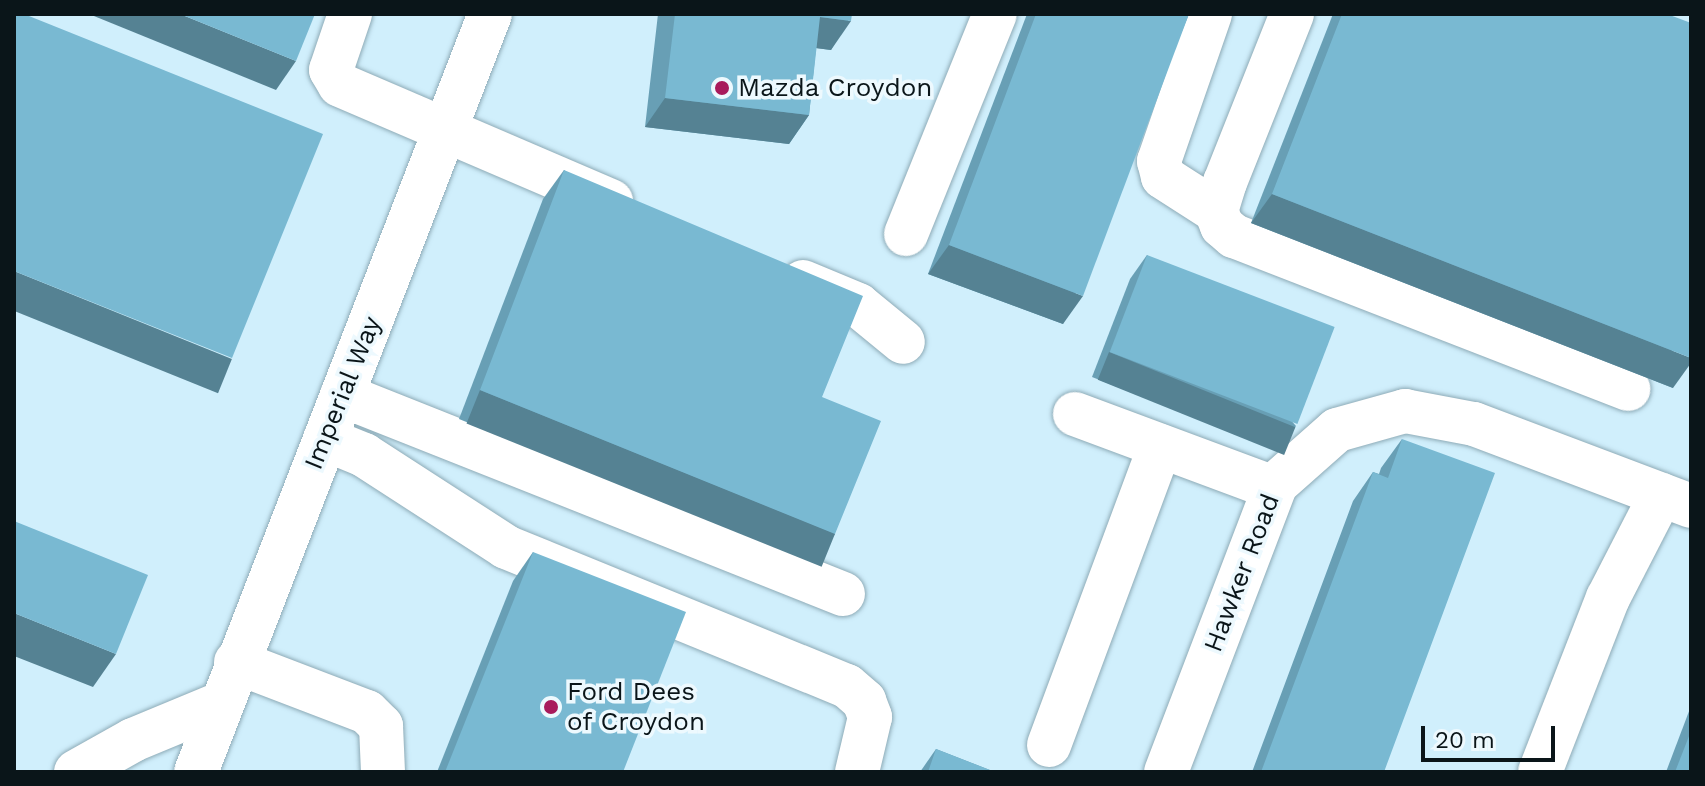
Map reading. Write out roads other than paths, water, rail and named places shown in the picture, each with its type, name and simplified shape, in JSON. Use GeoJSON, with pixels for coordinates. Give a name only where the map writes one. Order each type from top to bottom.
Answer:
{"type":"FeatureCollection","features":[{"type":"Feature","properties":{"kind":"street"},"geometry":{"type":"LineString","coordinates":[[350,14],[334,57],[334,78],[354,93],[652,218]]}},
{"type":"Feature","properties":{"kind":"street","name":"Imperial Way"},"geometry":{"type":"LineString","coordinates":[[196,772],[236,662],[490,14]]}},
{"type":"Feature","properties":{"kind":"street"},"geometry":{"type":"LineString","coordinates":[[906,234],[995,14]]}},
{"type":"Feature","properties":{"kind":"street"},"geometry":{"type":"LineString","coordinates":[[1210,14],[1159,161],[1163,177],[1216,211],[1234,236],[1628,389]]}},
{"type":"Feature","properties":{"kind":"street"},"geometry":{"type":"LineString","coordinates":[[1216,211],[1292,14]]}},
{"type":"Feature","properties":{"kind":"street"},"geometry":{"type":"LineString","coordinates":[[769,268],[858,305],[903,342]]}},
{"type":"Feature","properties":{"kind":"street"},"geometry":{"type":"LineString","coordinates":[[342,395],[843,594]]}},
{"type":"Feature","properties":{"kind":"street","name":"Hawker Road"},"geometry":{"type":"LineString","coordinates":[[1166,772],[1274,488],[1337,430],[1405,411],[1474,424],[1676,501]]}},
{"type":"Feature","properties":{"kind":"street"},"geometry":{"type":"LineString","coordinates":[[1075,414],[1274,488]]}},
{"type":"Feature","properties":{"kind":"street"},"geometry":{"type":"LineString","coordinates":[[325,439],[364,455],[506,547],[847,686],[864,701],[870,717],[857,772]]}},
{"type":"Feature","properties":{"kind":"street"},"geometry":{"type":"LineString","coordinates":[[1049,745],[1160,446]]}},
{"type":"Feature","properties":{"kind":"street"},"geometry":{"type":"LineString","coordinates":[[1540,772],[1608,598],[1676,501]]}},
{"type":"Feature","properties":{"kind":"street"},"geometry":{"type":"LineString","coordinates":[[236,662],[367,712],[381,726],[383,772]]}},
{"type":"Feature","properties":{"kind":"street"},"geometry":{"type":"LineString","coordinates":[[76,772],[133,740],[220,704],[230,772]]}},
{"type":"Feature","properties":{"kind":"place","name":"Mazda Croydon"},"geometry":{"type":"Point","coordinates":[722,88]}},
{"type":"Feature","properties":{"kind":"place","name":"Ford Dees of Croydon"},"geometry":{"type":"Point","coordinates":[551,707]}}]}
